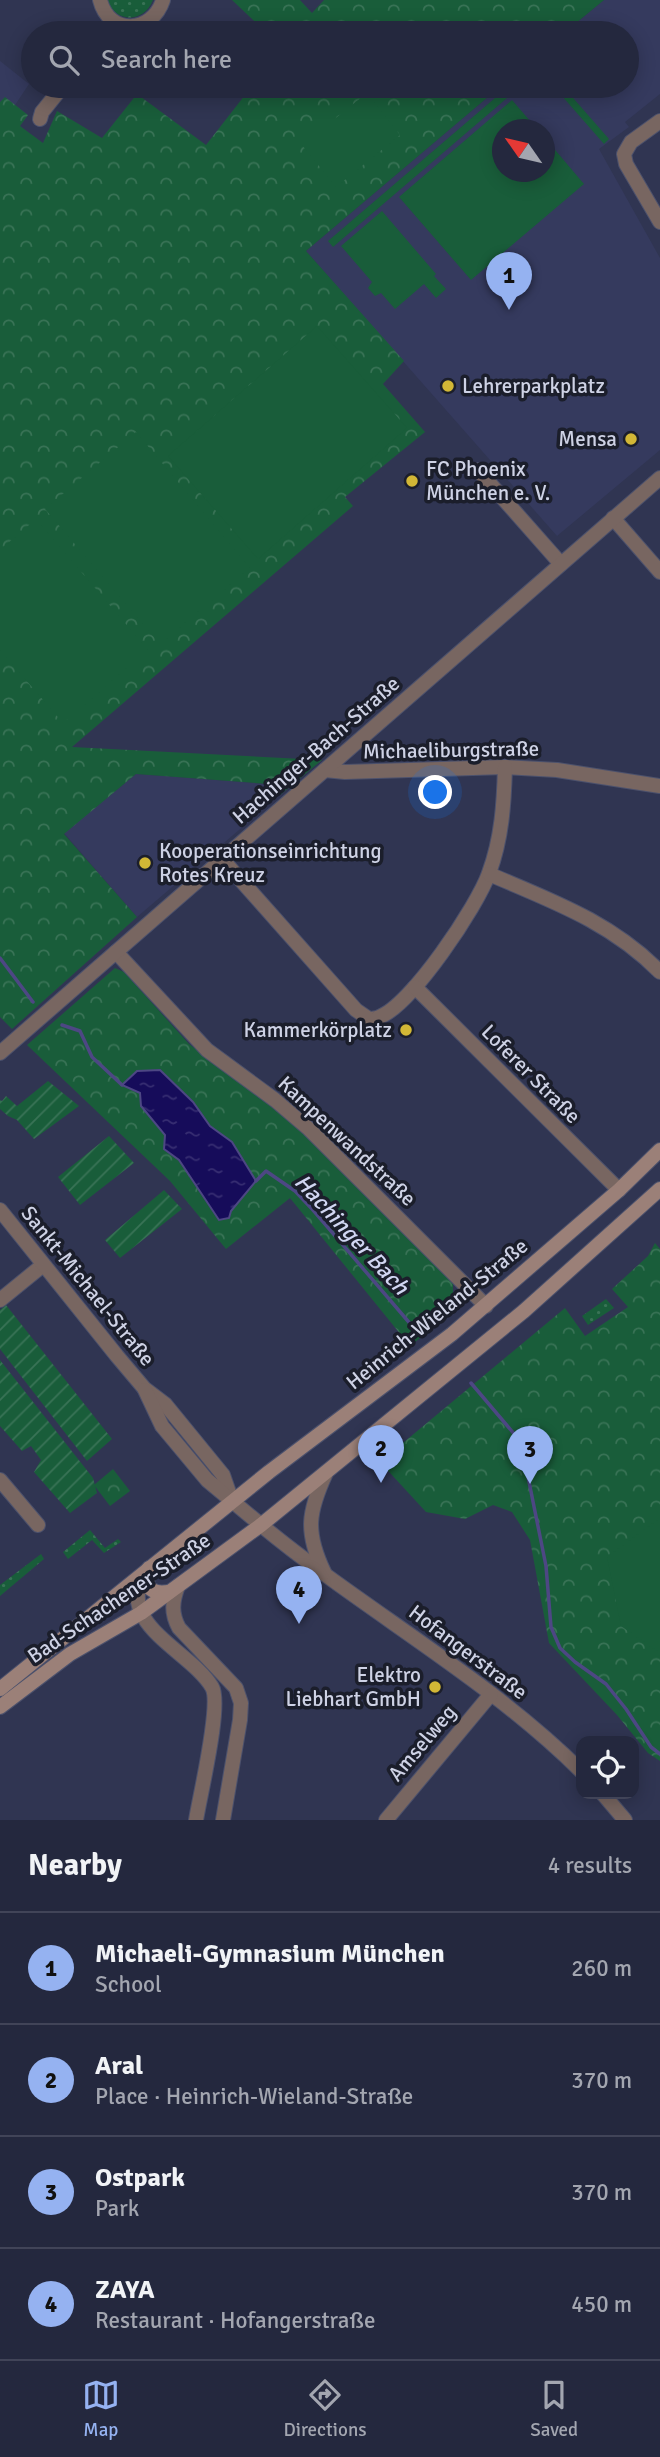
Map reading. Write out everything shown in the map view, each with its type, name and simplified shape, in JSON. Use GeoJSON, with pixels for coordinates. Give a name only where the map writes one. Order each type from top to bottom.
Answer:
{"type":"FeatureCollection","features":[{"type":"Feature","properties":{"kind":"main road","name":"Heinrich-Wieland-Straße"},"geometry":{"type":"LineString","coordinates":[[232,1501],[486,1306],[619,1190],[660,1150]]}},
{"type":"Feature","properties":{"kind":"main road"},"geometry":{"type":"LineString","coordinates":[[261,1525],[524,1311],[660,1189]]}},
{"type":"Feature","properties":{"kind":"main road","name":"Bad-Schachener-Straße"},"geometry":{"type":"LineString","coordinates":[[0,1689],[232,1501]]}},
{"type":"Feature","properties":{"kind":"main road","name":"Bad-Schachener-Straße"},"geometry":{"type":"LineString","coordinates":[[0,1707],[70,1654],[141,1613],[261,1525]]}},
{"type":"Feature","properties":{"kind":"main road"},"geometry":{"type":"LineString","coordinates":[[149,1568],[147,1585],[152,1591],[159,1593],[173,1589]]}},
{"type":"Feature","properties":{"kind":"street"},"geometry":{"type":"LineString","coordinates":[[100,0],[107,21]]}},
{"type":"Feature","properties":{"kind":"street"},"geometry":{"type":"LineString","coordinates":[[147,21],[155,16],[163,0]]}},
{"type":"Feature","properties":{"kind":"street"},"geometry":{"type":"LineString","coordinates":[[40,119],[55,98]]}},
{"type":"Feature","properties":{"kind":"street"},"geometry":{"type":"LineString","coordinates":[[660,121],[632,142],[624,154],[626,164],[660,222]]}},
{"type":"Feature","properties":{"kind":"street"},"geometry":{"type":"LineString","coordinates":[[478,470],[561,564]]}},
{"type":"Feature","properties":{"kind":"street","name":"Hachinger-Bach-Straße"},"geometry":{"type":"LineString","coordinates":[[0,1053],[660,478]]}},
{"type":"Feature","properties":{"kind":"street"},"geometry":{"type":"LineString","coordinates":[[613,518],[660,572]]}},
{"type":"Feature","properties":{"kind":"street"},"geometry":{"type":"LineString","coordinates":[[222,859],[356,1010],[369,1019],[381,1017],[415,988],[451,941],[489,874],[503,820],[505,767]]}},
{"type":"Feature","properties":{"kind":"street","name":"Michaeliburgstraße"},"geometry":{"type":"LineString","coordinates":[[325,770],[345,772],[505,767],[557,770],[660,786]]}},
{"type":"Feature","properties":{"kind":"street"},"geometry":{"type":"LineString","coordinates":[[489,874],[575,910],[626,942],[660,972]]}},
{"type":"Feature","properties":{"kind":"street","name":"Kampenwandstraße"},"geometry":{"type":"LineString","coordinates":[[116,952],[207,1050],[275,1100],[309,1129],[486,1306]]}},
{"type":"Feature","properties":{"kind":"street","name":"Loferer Straße"},"geometry":{"type":"LineString","coordinates":[[415,988],[619,1190]]}},
{"type":"Feature","properties":{"kind":"street","name":"Sankt-Michael-Straße"},"geometry":{"type":"LineString","coordinates":[[0,1210],[144,1388],[165,1404],[223,1475],[232,1501],[261,1525]]}},
{"type":"Feature","properties":{"kind":"street"},"geometry":{"type":"LineString","coordinates":[[0,1300],[43,1265]]}},
{"type":"Feature","properties":{"kind":"street"},"geometry":{"type":"LineString","coordinates":[[324,1573],[312,1545],[309,1523],[313,1503],[326,1473]]}},
{"type":"Feature","properties":{"kind":"street"},"geometry":{"type":"LineString","coordinates":[[0,1480],[38,1525]]}},
{"type":"Feature","properties":{"kind":"street","name":"Hofangerstraße"},"geometry":{"type":"LineString","coordinates":[[261,1525],[491,1694],[576,1766]]}},
{"type":"Feature","properties":{"kind":"street"},"geometry":{"type":"LineString","coordinates":[[149,1568],[139,1583],[141,1613],[154,1631],[206,1678],[214,1690],[215,1709],[196,1820]]}},
{"type":"Feature","properties":{"kind":"street"},"geometry":{"type":"LineString","coordinates":[[173,1589],[173,1617],[179,1628],[231,1681],[241,1703],[223,1820]]}},
{"type":"Feature","properties":{"kind":"street","name":"Amselweg"},"geometry":{"type":"LineString","coordinates":[[386,1820],[491,1694]]}},
{"type":"Feature","properties":{"kind":"street"},"geometry":{"type":"LineString","coordinates":[[607,1799],[625,1820]]}},
{"type":"Feature","properties":{"kind":"shaded area"},"geometry":{"type":"Polygon","coordinates":[[[604,0],[660,0],[660,94],[625,122],[629,127],[599,149],[660,258],[660,450],[557,536],[306,251],[487,98],[639,98],[639,21],[579,21],[604,0]]]}},
{"type":"Feature","properties":{"kind":"shaded area"},"geometry":{"type":"Polygon","coordinates":[[[0,61],[21,78],[21,96],[15,105],[28,115],[0,152],[0,61]]]}},
{"type":"Feature","properties":{"kind":"shaded area","name":"Kooperationseinrichtung Rotes Kreuz"},"geometry":{"type":"Polygon","coordinates":[[[136,774],[268,784],[280,795],[137,917],[64,833],[136,774]]]}},
{"type":"Feature","properties":{"kind":"green space"},"geometry":{"type":"Polygon","coordinates":[[[107,0],[153,0],[143,13],[130,18],[117,13],[107,0]]]}},
{"type":"Feature","properties":{"kind":"green space"},"geometry":{"type":"Polygon","coordinates":[[[232,0],[300,0],[312,13],[324,0],[604,0],[579,21],[254,21],[232,0]]]}},
{"type":"Feature","properties":{"kind":"green space"},"geometry":{"type":"Polygon","coordinates":[[[5,97],[28,115],[20,126],[43,143],[57,111],[102,138],[134,98],[142,98],[206,145],[243,98],[487,98],[306,251],[404,361],[383,384],[425,432],[345,497],[353,506],[72,747],[322,760],[280,795],[268,784],[136,774],[64,834],[137,917],[12,1029],[0,1017],[0,102],[5,97]]]}},
{"type":"Feature","properties":{"kind":"green space"},"geometry":{"type":"Polygon","coordinates":[[[361,98],[371,98],[400,135],[336,187],[302,145],[361,98]]]}},
{"type":"Feature","properties":{"kind":"green space"},"geometry":{"type":"Polygon","coordinates":[[[495,98],[507,98],[333,247],[328,241],[495,98]]]}},
{"type":"Feature","properties":{"kind":"green space"},"geometry":{"type":"Polygon","coordinates":[[[564,98],[573,98],[609,139],[604,144],[564,98]]]}},
{"type":"Feature","properties":{"kind":"green space"},"geometry":{"type":"Polygon","coordinates":[[[512,100],[528,119],[492,119],[492,182],[555,182],[555,150],[584,184],[471,280],[399,197],[512,100]]]}},
{"type":"Feature","properties":{"kind":"green space"},"geometry":{"type":"Polygon","coordinates":[[[382,211],[446,289],[436,298],[424,284],[395,309],[381,293],[375,296],[368,288],[372,282],[341,246],[382,211]]]}},
{"type":"Feature","properties":{"kind":"green space"},"geometry":{"type":"Polygon","coordinates":[[[317,326],[407,428],[258,559],[168,456],[317,326]]]}},
{"type":"Feature","properties":{"kind":"green space"},"geometry":{"type":"Polygon","coordinates":[[[136,432],[250,568],[160,644],[45,509],[136,432]]]}},
{"type":"Feature","properties":{"kind":"green space"},"geometry":{"type":"Polygon","coordinates":[[[36,519],[148,650],[63,723],[0,650],[0,550],[36,519]]]}},
{"type":"Feature","properties":{"kind":"green space"},"geometry":{"type":"Polygon","coordinates":[[[115,968],[124,972],[189,1044],[295,1124],[453,1281],[453,1312],[410,1346],[290,1198],[226,1249],[170,1181],[27,1045],[115,968]]]}},
{"type":"Feature","properties":{"kind":"green space"},"geometry":{"type":"Polygon","coordinates":[[[48,1081],[79,1106],[34,1139],[17,1120],[0,1109],[0,1100],[6,1096],[17,1106],[48,1081]]]}},
{"type":"Feature","properties":{"kind":"green space"},"geometry":{"type":"Polygon","coordinates":[[[109,1136],[134,1163],[80,1205],[58,1177],[109,1136]]]}},
{"type":"Feature","properties":{"kind":"green space"},"geometry":{"type":"Polygon","coordinates":[[[164,1190],[182,1209],[120,1258],[105,1240],[164,1190]]]}},
{"type":"Feature","properties":{"kind":"green space"},"geometry":{"type":"Polygon","coordinates":[[[655,1243],[660,1249],[660,1761],[648,1753],[639,1742],[639,1736],[634,1736],[549,1643],[530,1540],[512,1512],[493,1505],[465,1519],[426,1512],[380,1462],[565,1308],[585,1336],[628,1307],[612,1289],[648,1256],[655,1243]]]}},
{"type":"Feature","properties":{"kind":"green space"},"geometry":{"type":"Polygon","coordinates":[[[606,1299],[614,1308],[588,1325],[582,1316],[606,1299]]]}},
{"type":"Feature","properties":{"kind":"green space"},"geometry":{"type":"Polygon","coordinates":[[[6,1305],[112,1439],[87,1461],[0,1349],[0,1310],[6,1305]]]}},
{"type":"Feature","properties":{"kind":"green space"},"geometry":{"type":"Polygon","coordinates":[[[0,1360],[93,1478],[97,1493],[70,1513],[34,1472],[41,1460],[31,1446],[22,1451],[0,1426],[0,1360]]]}},
{"type":"Feature","properties":{"kind":"green space"},"geometry":{"type":"Polygon","coordinates":[[[113,1469],[130,1491],[110,1506],[94,1485],[113,1469]]]}},
{"type":"Feature","properties":{"kind":"green space"},"geometry":{"type":"Polygon","coordinates":[[[660,1518],[660,1653],[621,1626],[607,1557],[660,1518]]]}},
{"type":"Feature","properties":{"kind":"green space"},"geometry":{"type":"Polygon","coordinates":[[[90,1530],[105,1548],[118,1539],[121,1542],[104,1553],[92,1540],[68,1559],[63,1552],[90,1530]]]}},
{"type":"Feature","properties":{"kind":"green space"},"geometry":{"type":"Polygon","coordinates":[[[41,1554],[44,1559],[0,1596],[0,1585],[41,1554]]]}},
{"type":"Feature","properties":{"kind":"water"},"geometry":{"type":"Polygon","coordinates":[[[160,1070],[193,1102],[210,1126],[232,1142],[256,1181],[231,1211],[229,1218],[219,1220],[179,1160],[164,1149],[165,1135],[141,1106],[140,1093],[122,1085],[137,1071],[160,1070]]]}},
{"type":"Feature","properties":{"kind":"waterway"},"geometry":{"type":"LineString","coordinates":[[0,958],[33,1002]]}},
{"type":"Feature","properties":{"kind":"waterway"},"geometry":{"type":"LineString","coordinates":[[62,1025],[80,1031],[92,1057],[122,1085]]}},
{"type":"Feature","properties":{"kind":"waterway","name":"Hachinger Bach"},"geometry":{"type":"LineString","coordinates":[[256,1181],[266,1171],[295,1191],[419,1334]]}},
{"type":"Feature","properties":{"kind":"waterway","name":"Hachinger Bach"},"geometry":{"type":"LineString","coordinates":[[471,1383],[521,1442],[546,1566],[551,1627],[560,1648],[606,1684],[651,1747],[660,1754]]}},
{"type":"Feature","properties":{"kind":"place","name":"Michaeli-Gymnasium München"},"geometry":{"type":"Point","coordinates":[509,310]}},
{"type":"Feature","properties":{"kind":"place","name":"Lehrerparkplatz"},"geometry":{"type":"Point","coordinates":[448,386]}},
{"type":"Feature","properties":{"kind":"place","name":"Mensa"},"geometry":{"type":"Point","coordinates":[631,439]}},
{"type":"Feature","properties":{"kind":"place","name":"FC Phoenix München e. V."},"geometry":{"type":"Point","coordinates":[412,481]}},
{"type":"Feature","properties":{"kind":"place","name":"Kooperationseinrichtung Rotes Kreuz"},"geometry":{"type":"Point","coordinates":[145,863]}},
{"type":"Feature","properties":{"kind":"place","name":"Kammerkörplatz"},"geometry":{"type":"Point","coordinates":[406,1030]}},
{"type":"Feature","properties":{"kind":"place","name":"Aral"},"geometry":{"type":"Point","coordinates":[381,1483]}},
{"type":"Feature","properties":{"kind":"place","name":"Ostpark"},"geometry":{"type":"Point","coordinates":[530,1484]}},
{"type":"Feature","properties":{"kind":"place","name":"ZAYA"},"geometry":{"type":"Point","coordinates":[299,1624]}},
{"type":"Feature","properties":{"kind":"place","name":"Elektro Liebhart GmbH"},"geometry":{"type":"Point","coordinates":[435,1687]}}]}
